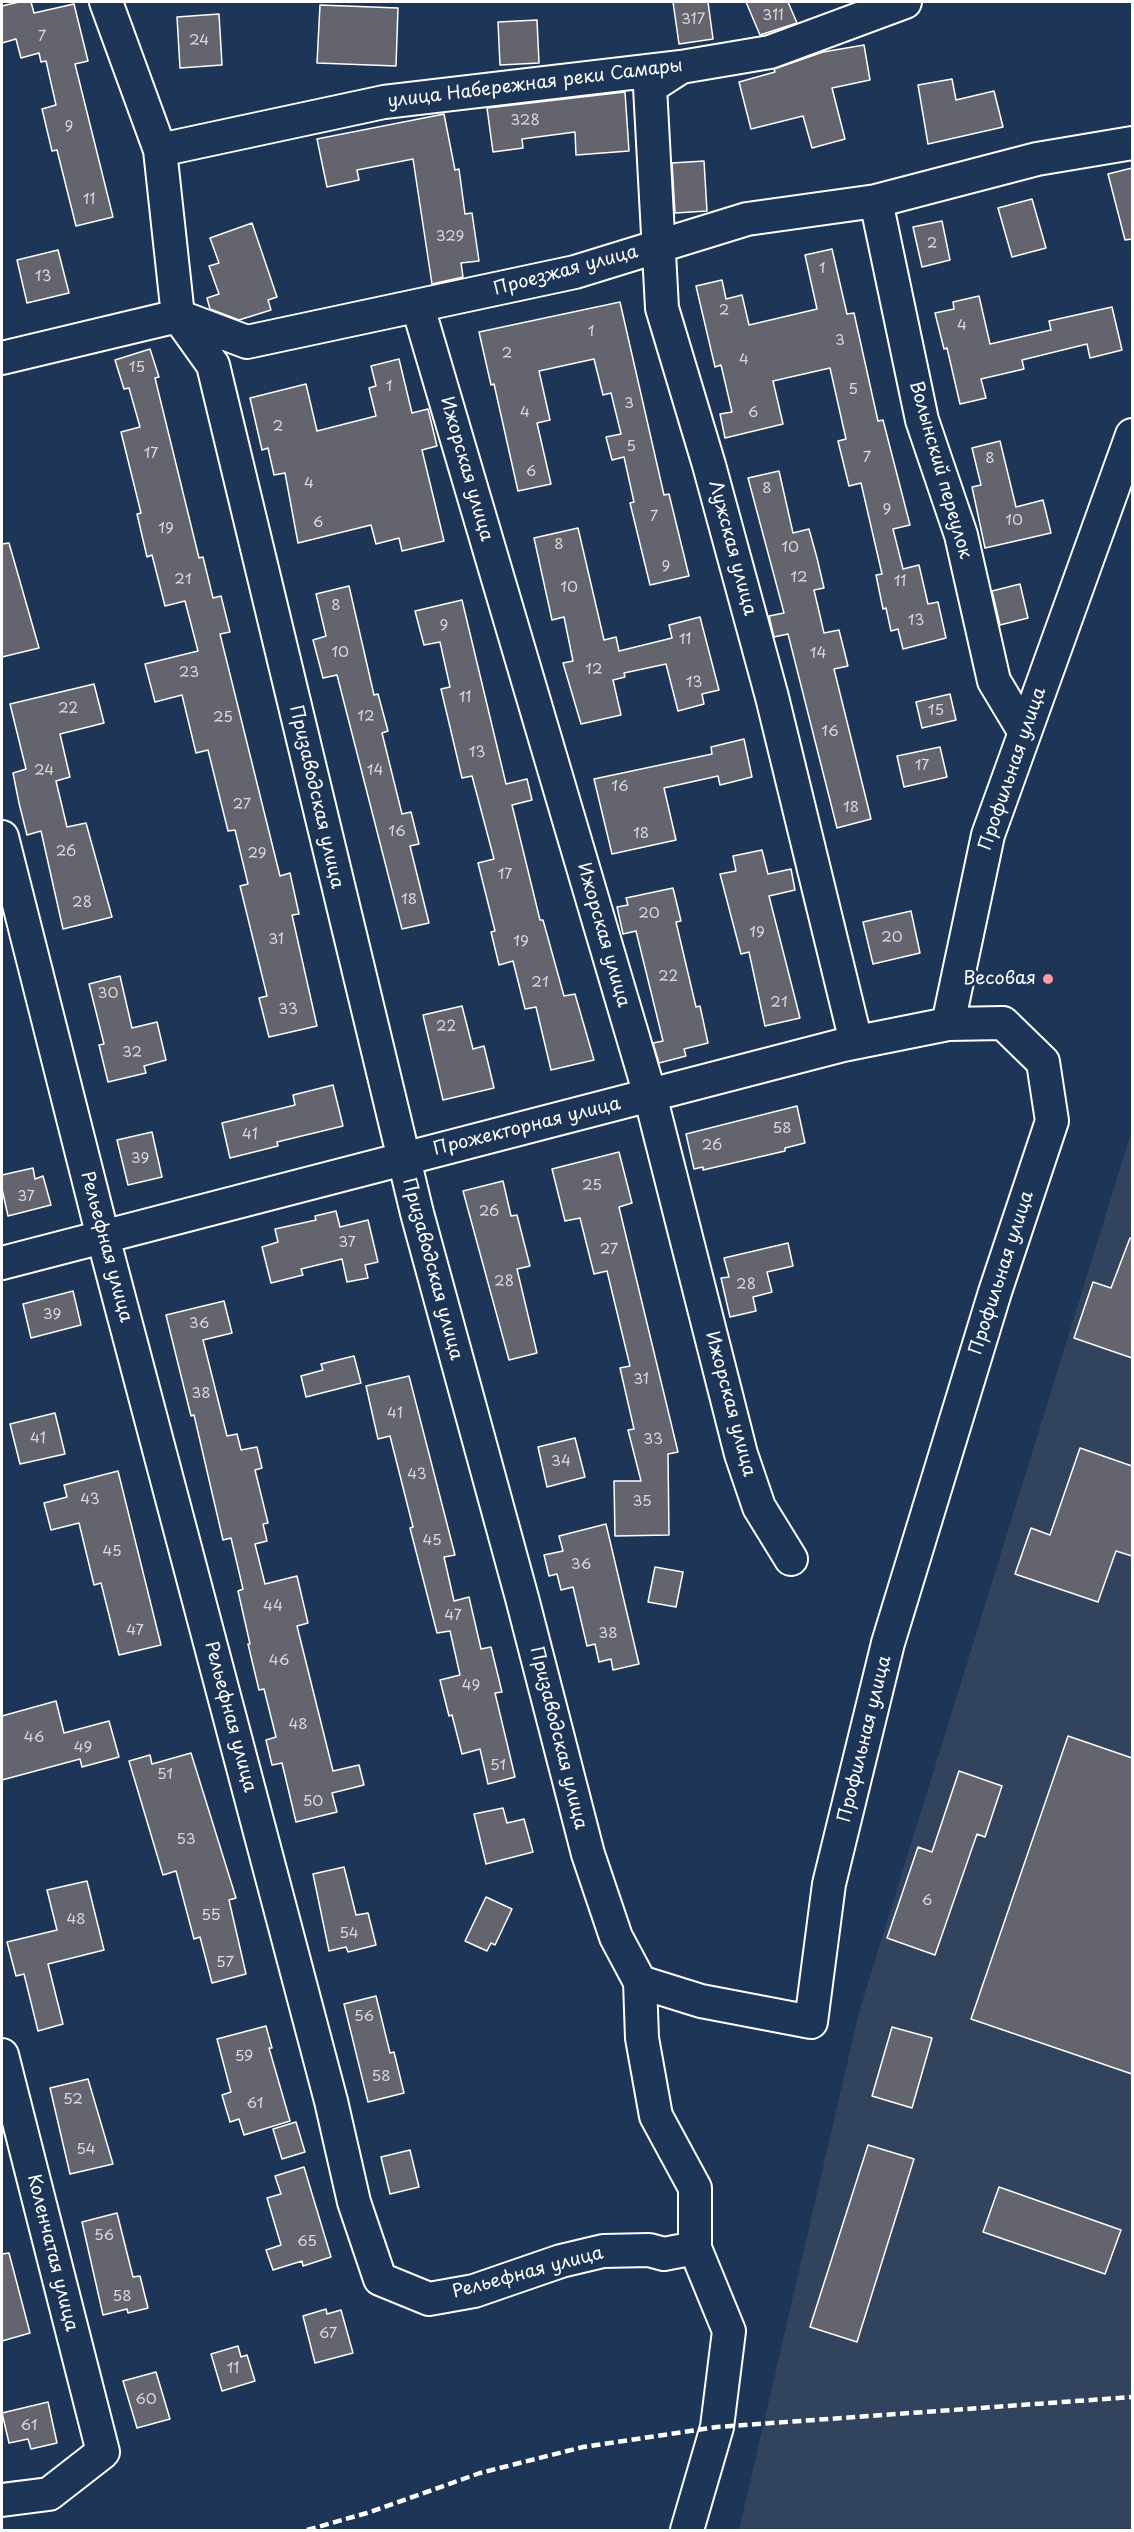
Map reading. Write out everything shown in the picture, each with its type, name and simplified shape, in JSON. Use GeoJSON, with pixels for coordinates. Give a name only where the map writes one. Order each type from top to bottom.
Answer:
{"type":"FeatureCollection","features":[{"type":"Feature","properties":{"kind":"street","name":"Призаводская улица"},"geometry":{"type":"LineString","coordinates":[[106,2],[160,150],[178,316],[213,365],[403,1159],[475,1433],[522,1598],[588,1854],[616,1936],[640,1982],[642,2038],[656,2116],[695,2188],[695,2248],[729,2331],[717,2427],[687,2530]]}},
{"type":"Feature","properties":{"kind":"street","name":"улица Набережная реки Самары"},"geometry":{"type":"LineString","coordinates":[[160,150],[384,102],[681,67],[770,52],[905,2]]}},
{"type":"Feature","properties":{"kind":"street","name":"Лужская улица"},"geometry":{"type":"LineString","coordinates":[[681,67],[650,87],[662,308],[709,465],[772,697],[856,1042]]}},
{"type":"Feature","properties":{"kind":"street","name":"Проезжая улица"},"geometry":{"type":"LineString","coordinates":[[178,316],[247,342],[575,272],[747,219],[876,201],[1037,159],[1132,143]]}},
{"type":"Feature","properties":{"kind":"street","name":"Волынский переулок"},"geometry":{"type":"LineString","coordinates":[[876,201],[922,420],[962,535],[994,681],[1024,732]]}},
{"type":"Feature","properties":{"kind":"street","name":"Ижорская улица"},"geometry":{"type":"LineString","coordinates":[[418,307],[650,1095],[741,1454],[759,1507],[791,1559]]}},
{"type":"Feature","properties":{"kind":"street"},"geometry":{"type":"LineString","coordinates":[[2,358],[178,316]]}},
{"type":"Feature","properties":{"kind":"street","name":"Профильная улица"},"geometry":{"type":"LineString","coordinates":[[640,1982],[701,2001],[811,2022],[829,1884],[888,1643],[995,1292],[1052,1121],[1043,1062],[1003,1023],[948,1024],[988,835],[1132,435]]}},
{"type":"Feature","properties":{"kind":"street","name":"Рельефная улица"},"geometry":{"type":"LineString","coordinates":[[2,837],[103,1237],[331,2101],[354,2202],[380,2279],[429,2299],[474,2291],[561,2261],[603,2251],[649,2250],[664,2254],[695,2248]]}},
{"type":"Feature","properties":{"kind":"street","name":"Прожекторная улица"},"geometry":{"type":"LineString","coordinates":[[2,1263],[856,1042],[948,1024]]}},
{"type":"Feature","properties":{"kind":"street","name":"Коленчатая улица"},"geometry":{"type":"LineString","coordinates":[[2,2055],[104,2451],[49,2494],[2,2500]]}},
{"type":"Feature","properties":{"kind":"shaded area"},"geometry":{"type":"Polygon","coordinates":[[[1132,1130],[1132,2530],[739,2530],[859,2012],[1132,1130]]]}},
{"type":"Feature","properties":{"kind":"building"},"geometry":{"type":"Polygon","coordinates":[[[31,2],[34,13],[74,4],[88,61],[75,64],[113,217],[76,226],[57,150],[52,151],[42,109],[56,105],[46,61],[41,62],[39,53],[21,58],[16,39],[2,43],[2,6],[31,2]]]}},
{"type":"Feature","properties":{"kind":"building"},"geometry":{"type":"Polygon","coordinates":[[[673,2],[708,2],[713,39],[679,44],[673,2]]]}},
{"type":"Feature","properties":{"kind":"building"},"geometry":{"type":"Polygon","coordinates":[[[746,2],[788,2],[797,23],[760,35],[746,2]]]}},
{"type":"Feature","properties":{"kind":"building"},"geometry":{"type":"Polygon","coordinates":[[[320,5],[398,8],[396,66],[317,63],[320,5]]]}},
{"type":"Feature","properties":{"kind":"building"},"geometry":{"type":"Polygon","coordinates":[[[219,14],[222,65],[180,68],[177,17],[219,14]]]}},
{"type":"Feature","properties":{"kind":"building"},"geometry":{"type":"Polygon","coordinates":[[[537,20],[539,63],[500,65],[498,22],[537,20]]]}},
{"type":"Feature","properties":{"kind":"building"},"geometry":{"type":"Polygon","coordinates":[[[864,45],[870,80],[832,88],[845,139],[812,148],[803,116],[751,129],[739,82],[775,72],[774,69],[823,52],[864,45]]]}},
{"type":"Feature","properties":{"kind":"building"},"geometry":{"type":"Polygon","coordinates":[[[952,79],[956,100],[994,91],[1003,127],[928,144],[918,85],[952,79]]]}},
{"type":"Feature","properties":{"kind":"building"},"geometry":{"type":"Polygon","coordinates":[[[625,92],[629,151],[576,155],[575,132],[522,139],[523,148],[493,152],[487,108],[625,92]]]}},
{"type":"Feature","properties":{"kind":"building"},"geometry":{"type":"Polygon","coordinates":[[[444,114],[455,170],[459,169],[465,214],[472,213],[479,261],[461,263],[463,277],[432,284],[413,159],[357,170],[359,180],[327,187],[317,139],[444,114]]]}},
{"type":"Feature","properties":{"kind":"building"},"geometry":{"type":"Polygon","coordinates":[[[704,161],[707,211],[675,213],[672,163],[704,161]]]}},
{"type":"Feature","properties":{"kind":"building"},"geometry":{"type":"Polygon","coordinates":[[[1132,168],[1132,239],[1125,240],[1108,174],[1132,168]]]}},
{"type":"Feature","properties":{"kind":"building"},"geometry":{"type":"Polygon","coordinates":[[[1032,199],[1046,248],[1012,257],[998,208],[1032,199]]]}},
{"type":"Feature","properties":{"kind":"building"},"geometry":{"type":"Polygon","coordinates":[[[942,221],[950,260],[922,267],[913,227],[942,221]]]}},
{"type":"Feature","properties":{"kind":"building"},"geometry":{"type":"Polygon","coordinates":[[[252,223],[277,297],[268,300],[271,310],[239,320],[210,309],[207,298],[219,294],[209,266],[219,263],[210,238],[252,223]]]}},
{"type":"Feature","properties":{"kind":"building"},"geometry":{"type":"Polygon","coordinates":[[[832,249],[847,314],[854,313],[878,421],[883,420],[910,525],[893,529],[903,569],[919,565],[928,604],[938,602],[946,638],[903,649],[898,629],[891,631],[886,608],[883,609],[876,575],[882,574],[861,483],[849,486],[838,441],[846,439],[830,368],[773,381],[783,424],[725,438],[720,414],[732,412],[721,365],[715,367],[696,286],[722,280],[726,299],[742,295],[749,325],[817,309],[805,255],[832,249]]]}},
{"type":"Feature","properties":{"kind":"building"},"geometry":{"type":"Polygon","coordinates":[[[58,250],[69,293],[27,303],[17,260],[58,250]]]}},
{"type":"Feature","properties":{"kind":"building"},"geometry":{"type":"Polygon","coordinates":[[[979,296],[990,344],[1051,330],[1049,321],[1112,307],[1122,350],[1090,358],[1087,344],[1022,360],[1024,369],[981,379],[986,398],[960,404],[947,348],[944,349],[935,313],[954,309],[953,302],[979,296]]]}},
{"type":"Feature","properties":{"kind":"building"},"geometry":{"type":"Polygon","coordinates":[[[620,302],[664,495],[669,494],[689,576],[650,585],[630,503],[634,502],[624,457],[612,460],[606,437],[621,434],[611,393],[603,395],[594,359],[539,371],[550,420],[537,423],[551,484],[518,491],[494,384],[491,385],[479,332],[620,302]]]}},
{"type":"Feature","properties":{"kind":"building"},"geometry":{"type":"Polygon","coordinates":[[[150,349],[159,377],[155,378],[199,558],[203,557],[213,598],[221,596],[230,632],[220,634],[280,876],[290,873],[299,914],[292,915],[317,1026],[269,1037],[259,998],[267,996],[240,886],[248,884],[235,830],[228,831],[208,750],[196,753],[182,695],[155,702],[145,664],[198,651],[185,601],[165,606],[152,555],[147,557],[137,514],[141,513],[121,432],[140,427],[129,388],[124,389],[115,360],[150,349]]]}},
{"type":"Feature","properties":{"kind":"building"},"geometry":{"type":"Polygon","coordinates":[[[399,359],[412,413],[428,409],[437,446],[422,450],[444,541],[402,551],[399,538],[376,544],[371,525],[298,543],[285,473],[274,475],[268,448],[262,450],[250,398],[306,384],[317,431],[376,416],[369,388],[376,386],[371,366],[399,359]]]}},
{"type":"Feature","properties":{"kind":"building"},"geometry":{"type":"Polygon","coordinates":[[[1000,441],[1016,507],[1043,500],[1051,533],[985,548],[972,487],[981,485],[972,448],[1000,441]]]}},
{"type":"Feature","properties":{"kind":"building"},"geometry":{"type":"Polygon","coordinates":[[[779,471],[793,533],[809,529],[824,588],[814,590],[824,633],[839,630],[848,666],[834,669],[871,819],[837,828],[788,634],[774,637],[769,616],[784,613],[748,478],[779,471]]]}},
{"type":"Feature","properties":{"kind":"building"},"geometry":{"type":"Polygon","coordinates":[[[578,528],[604,640],[616,637],[619,651],[672,638],[669,625],[700,617],[719,690],[702,694],[704,704],[678,711],[666,664],[624,673],[625,677],[613,680],[621,715],[581,724],[563,663],[573,661],[564,617],[552,620],[534,538],[578,528]]]}},
{"type":"Feature","properties":{"kind":"building"},"geometry":{"type":"Polygon","coordinates":[[[9,543],[39,648],[2,657],[2,544],[9,543]]]}},
{"type":"Feature","properties":{"kind":"building"},"geometry":{"type":"Polygon","coordinates":[[[1020,584],[1028,618],[1000,625],[992,591],[1020,584]]]}},
{"type":"Feature","properties":{"kind":"building"},"geometry":{"type":"Polygon","coordinates":[[[349,586],[374,695],[378,694],[388,731],[382,733],[402,814],[411,812],[419,844],[410,846],[429,923],[402,929],[337,675],[323,678],[313,640],[326,636],[316,594],[349,586]]]}},
{"type":"Feature","properties":{"kind":"building"},"geometry":{"type":"Polygon","coordinates":[[[462,600],[506,784],[527,779],[532,800],[512,805],[540,920],[543,920],[564,996],[575,994],[594,1060],[551,1070],[536,1007],[525,1009],[513,961],[499,965],[491,932],[495,931],[478,863],[494,859],[472,776],[462,778],[441,689],[450,687],[440,642],[424,645],[415,611],[462,600]]]}},
{"type":"Feature","properties":{"kind":"building"},"geometry":{"type":"Polygon","coordinates":[[[94,684],[104,723],[60,734],[70,777],[56,781],[67,827],[86,823],[112,917],[63,929],[41,831],[27,835],[19,803],[13,773],[26,769],[10,704],[94,684]]]}},
{"type":"Feature","properties":{"kind":"building"},"geometry":{"type":"Polygon","coordinates":[[[950,694],[956,720],[922,728],[916,702],[950,694]]]}},
{"type":"Feature","properties":{"kind":"building"},"geometry":{"type":"Polygon","coordinates":[[[744,739],[752,777],[720,785],[718,776],[664,788],[676,840],[612,854],[594,779],[712,754],[711,747],[744,739]]]}},
{"type":"Feature","properties":{"kind":"building"},"geometry":{"type":"Polygon","coordinates":[[[940,747],[947,777],[904,787],[897,756],[940,747]]]}},
{"type":"Feature","properties":{"kind":"building"},"geometry":{"type":"Polygon","coordinates":[[[762,850],[768,874],[791,869],[795,890],[769,896],[800,1018],[765,1026],[749,952],[741,954],[720,874],[736,871],[733,856],[762,850]]]}},
{"type":"Feature","properties":{"kind":"building"},"geometry":{"type":"Polygon","coordinates":[[[673,888],[681,921],[676,922],[696,1007],[700,1006],[708,1043],[684,1049],[686,1056],[659,1063],[653,1043],[663,1041],[636,931],[623,934],[617,907],[628,905],[626,898],[673,888]]]}},
{"type":"Feature","properties":{"kind":"building"},"geometry":{"type":"Polygon","coordinates":[[[911,911],[920,953],[873,964],[863,922],[911,911]]]}},
{"type":"Feature","properties":{"kind":"building"},"geometry":{"type":"Polygon","coordinates":[[[120,976],[132,1028],[157,1022],[166,1060],[144,1066],[146,1073],[108,1082],[99,1045],[104,1044],[89,984],[120,976]]]}},
{"type":"Feature","properties":{"kind":"building"},"geometry":{"type":"Polygon","coordinates":[[[462,1006],[473,1049],[484,1046],[494,1088],[443,1100],[423,1015],[462,1006]]]}},
{"type":"Feature","properties":{"kind":"building"},"geometry":{"type":"Polygon","coordinates":[[[333,1085],[343,1126],[277,1142],[278,1146],[230,1158],[222,1123],[295,1105],[293,1095],[333,1085]]]}},
{"type":"Feature","properties":{"kind":"building"},"geometry":{"type":"Polygon","coordinates":[[[797,1106],[805,1143],[785,1148],[785,1151],[703,1170],[703,1167],[694,1169],[686,1134],[797,1106]]]}},
{"type":"Feature","properties":{"kind":"building"},"geometry":{"type":"Polygon","coordinates":[[[152,1132],[162,1177],[128,1185],[117,1140],[152,1132]]]}},
{"type":"Feature","properties":{"kind":"building"},"geometry":{"type":"Polygon","coordinates":[[[619,1152],[632,1203],[619,1207],[678,1452],[668,1454],[669,1535],[615,1536],[614,1481],[641,1481],[628,1430],[634,1429],[620,1368],[630,1366],[607,1271],[594,1274],[580,1218],[565,1221],[552,1169],[619,1152]]]}},
{"type":"Feature","properties":{"kind":"building"},"geometry":{"type":"Polygon","coordinates":[[[33,1168],[35,1179],[43,1176],[51,1205],[8,1216],[2,1189],[2,1175],[33,1168]]]}},
{"type":"Feature","properties":{"kind":"building"},"geometry":{"type":"Polygon","coordinates":[[[503,1181],[511,1216],[517,1215],[530,1266],[517,1269],[537,1353],[509,1360],[463,1191],[503,1181]]]}},
{"type":"Feature","properties":{"kind":"building"},"geometry":{"type":"Polygon","coordinates":[[[336,1211],[340,1227],[368,1220],[378,1262],[365,1265],[368,1278],[347,1282],[342,1259],[301,1269],[303,1275],[271,1283],[262,1247],[278,1242],[275,1229],[316,1220],[315,1216],[336,1211]]]}},
{"type":"Feature","properties":{"kind":"building"},"geometry":{"type":"Polygon","coordinates":[[[1130,1238],[1132,1238],[1132,1358],[1074,1338],[1093,1282],[1111,1288],[1130,1238]]]}},
{"type":"Feature","properties":{"kind":"building"},"geometry":{"type":"Polygon","coordinates":[[[788,1243],[793,1266],[767,1272],[772,1292],[753,1297],[756,1311],[730,1317],[721,1278],[729,1277],[724,1258],[788,1243]]]}},
{"type":"Feature","properties":{"kind":"building"},"geometry":{"type":"Polygon","coordinates":[[[73,1291],[81,1325],[31,1338],[23,1304],[73,1291]]]}},
{"type":"Feature","properties":{"kind":"building"},"geometry":{"type":"Polygon","coordinates":[[[224,1301],[232,1333],[203,1340],[227,1436],[237,1434],[241,1450],[257,1447],[262,1468],[255,1470],[268,1523],[263,1524],[267,1541],[255,1544],[265,1584],[297,1576],[308,1623],[297,1626],[333,1771],[359,1765],[364,1785],[332,1793],[337,1812],[296,1822],[282,1763],[272,1765],[266,1740],[276,1737],[264,1689],[259,1690],[248,1644],[250,1644],[238,1591],[243,1589],[231,1538],[223,1540],[194,1415],[191,1416],[166,1315],[224,1301]]]}},
{"type":"Feature","properties":{"kind":"building"},"geometry":{"type":"Polygon","coordinates":[[[354,1356],[361,1383],[306,1397],[301,1376],[323,1370],[321,1364],[354,1356]]]}},
{"type":"Feature","properties":{"kind":"building"},"geometry":{"type":"Polygon","coordinates":[[[409,1376],[455,1555],[444,1557],[454,1601],[469,1597],[481,1649],[491,1647],[502,1692],[495,1693],[515,1777],[488,1784],[480,1749],[462,1754],[452,1715],[449,1716],[440,1680],[460,1675],[450,1631],[437,1633],[410,1528],[413,1527],[390,1436],[378,1439],[366,1386],[409,1376]]]}},
{"type":"Feature","properties":{"kind":"building"},"geometry":{"type":"Polygon","coordinates":[[[55,1413],[65,1454],[20,1464],[10,1424],[55,1413]]]}},
{"type":"Feature","properties":{"kind":"building"},"geometry":{"type":"Polygon","coordinates":[[[575,1438],[585,1477],[547,1487],[538,1447],[575,1438]]]}},
{"type":"Feature","properties":{"kind":"building"},"geometry":{"type":"Polygon","coordinates":[[[1080,1448],[1132,1466],[1132,1556],[1116,1551],[1098,1602],[1015,1574],[1031,1528],[1050,1535],[1080,1448]]]}},
{"type":"Feature","properties":{"kind":"building"},"geometry":{"type":"Polygon","coordinates":[[[118,1471],[161,1645],[119,1655],[101,1583],[94,1585],[79,1523],[51,1530],[44,1503],[67,1497],[64,1485],[118,1471]]]}},
{"type":"Feature","properties":{"kind":"building"},"geometry":{"type":"Polygon","coordinates":[[[606,1524],[639,1664],[613,1670],[611,1659],[599,1662],[595,1644],[587,1646],[573,1587],[561,1590],[557,1574],[549,1576],[544,1555],[563,1551],[559,1536],[606,1524]]]}},
{"type":"Feature","properties":{"kind":"building"},"geometry":{"type":"Polygon","coordinates":[[[655,1567],[683,1572],[676,1607],[648,1602],[655,1567]]]}},
{"type":"Feature","properties":{"kind":"building"},"geometry":{"type":"Polygon","coordinates":[[[56,1701],[64,1733],[109,1721],[119,1757],[82,1767],[80,1759],[2,1780],[2,1716],[56,1701]]]}},
{"type":"Feature","properties":{"kind":"building"},"geometry":{"type":"Polygon","coordinates":[[[1068,1736],[1132,1758],[1132,2074],[971,2019],[1068,1736]]]}},
{"type":"Feature","properties":{"kind":"building"},"geometry":{"type":"Polygon","coordinates":[[[191,1753],[236,1898],[229,1900],[246,1974],[212,1983],[200,1937],[194,1939],[176,1871],[163,1875],[129,1761],[150,1755],[152,1764],[191,1753]]]}},
{"type":"Feature","properties":{"kind":"building"},"geometry":{"type":"Polygon","coordinates":[[[959,1771],[1002,1786],[985,1837],[977,1834],[935,1955],[887,1938],[918,1847],[932,1852],[959,1771]]]}},
{"type":"Feature","properties":{"kind":"building"},"geometry":{"type":"Polygon","coordinates":[[[503,1808],[507,1823],[524,1819],[533,1852],[486,1864],[474,1814],[503,1808]]]}},
{"type":"Feature","properties":{"kind":"building"},"geometry":{"type":"Polygon","coordinates":[[[344,1867],[356,1915],[368,1913],[376,1945],[348,1952],[346,1947],[329,1951],[313,1874],[344,1867]]]}},
{"type":"Feature","properties":{"kind":"building"},"geometry":{"type":"Polygon","coordinates":[[[87,1881],[104,1950],[48,1964],[63,2024],[38,2031],[24,1974],[16,1976],[7,1942],[57,1930],[47,1890],[87,1881]]]}},
{"type":"Feature","properties":{"kind":"building"},"geometry":{"type":"Polygon","coordinates":[[[486,1897],[512,1909],[495,1945],[491,1943],[487,1951],[465,1941],[486,1897]]]}},
{"type":"Feature","properties":{"kind":"building"},"geometry":{"type":"Polygon","coordinates":[[[376,1996],[390,2053],[394,2052],[404,2093],[368,2102],[344,2004],[376,1996]]]}},
{"type":"Feature","properties":{"kind":"building"},"geometry":{"type":"Polygon","coordinates":[[[266,2026],[272,2048],[269,2048],[290,2121],[244,2135],[239,2119],[230,2122],[222,2095],[231,2092],[217,2039],[266,2026]]]}},
{"type":"Feature","properties":{"kind":"building"},"geometry":{"type":"Polygon","coordinates":[[[892,2027],[932,2038],[912,2108],[872,2096],[892,2027]]]}},
{"type":"Feature","properties":{"kind":"building"},"geometry":{"type":"Polygon","coordinates":[[[88,2079],[113,2164],[70,2174],[50,2088],[88,2079]]]}},
{"type":"Feature","properties":{"kind":"building"},"geometry":{"type":"Polygon","coordinates":[[[296,2122],[305,2152],[282,2159],[273,2129],[296,2122]]]}},
{"type":"Feature","properties":{"kind":"building"},"geometry":{"type":"Polygon","coordinates":[[[868,2145],[914,2159],[857,2342],[810,2327],[868,2145]]]}},
{"type":"Feature","properties":{"kind":"building"},"geometry":{"type":"Polygon","coordinates":[[[410,2150],[419,2187],[390,2194],[381,2157],[410,2150]]]}},
{"type":"Feature","properties":{"kind":"building"},"geometry":{"type":"Polygon","coordinates":[[[304,2167],[331,2257],[303,2266],[302,2261],[273,2270],[266,2250],[281,2245],[267,2198],[281,2194],[275,2176],[304,2167]]]}},
{"type":"Feature","properties":{"kind":"building"},"geometry":{"type":"Polygon","coordinates":[[[999,2187],[1121,2230],[1105,2274],[983,2232],[999,2187]]]}},
{"type":"Feature","properties":{"kind":"building"},"geometry":{"type":"Polygon","coordinates":[[[117,2213],[133,2277],[140,2276],[148,2308],[128,2313],[127,2309],[103,2315],[82,2222],[117,2213]]]}},
{"type":"Feature","properties":{"kind":"building"},"geometry":{"type":"Polygon","coordinates":[[[9,2253],[30,2333],[2,2341],[2,2254],[9,2253]]]}},
{"type":"Feature","properties":{"kind":"building"},"geometry":{"type":"Polygon","coordinates":[[[326,2309],[327,2314],[341,2310],[353,2353],[315,2363],[303,2316],[326,2309]]]}},
{"type":"Feature","properties":{"kind":"building"},"geometry":{"type":"Polygon","coordinates":[[[238,2346],[241,2357],[247,2355],[255,2381],[222,2391],[211,2354],[238,2346]]]}},
{"type":"Feature","properties":{"kind":"building"},"geometry":{"type":"Polygon","coordinates":[[[156,2372],[170,2419],[137,2428],[123,2381],[156,2372]]]}},
{"type":"Feature","properties":{"kind":"building"},"geometry":{"type":"Polygon","coordinates":[[[48,2402],[57,2443],[31,2449],[28,2439],[9,2443],[2,2413],[48,2402]]]}},
{"type":"Feature","properties":{"kind":"railway"},"geometry":{"type":"LineString","coordinates":[[307,2530],[367,2513],[480,2473],[583,2447],[717,2427],[1132,2397]]}},
{"type":"Feature","properties":{"kind":"place","name":"Весовая"},"geometry":{"type":"Point","coordinates":[1048,979]}}]}
